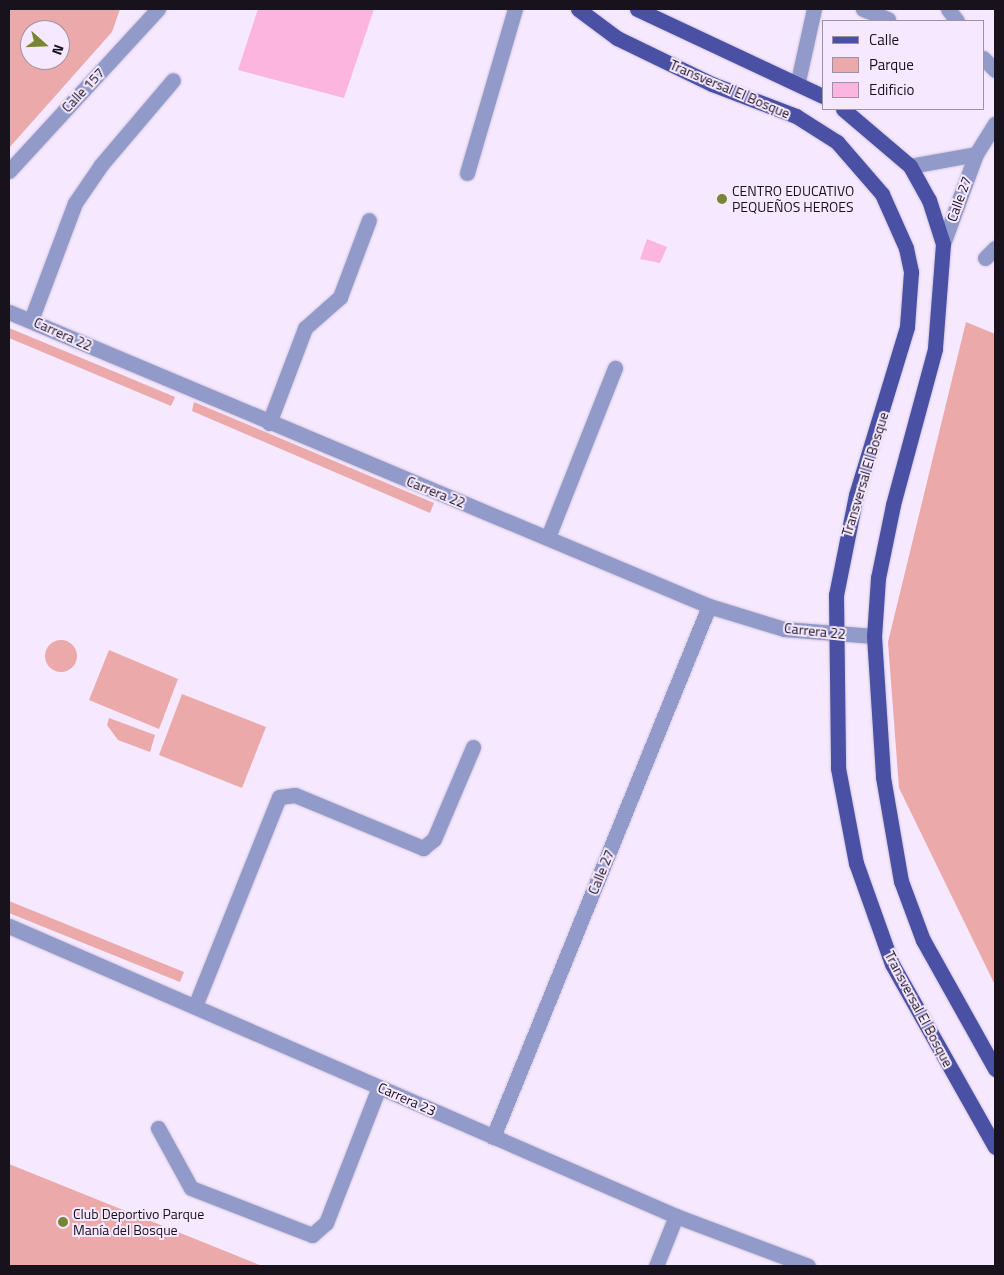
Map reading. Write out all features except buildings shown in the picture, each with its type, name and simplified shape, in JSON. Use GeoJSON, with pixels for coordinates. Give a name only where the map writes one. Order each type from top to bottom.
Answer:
{"type":"FeatureCollection","features":[{"type":"Feature","properties":{"kind":"main road","name":"Transversal El Bosque"},"geometry":{"type":"LineString","coordinates":[[578,9],[617,38],[712,84],[796,116],[837,142],[882,194],[906,248],[911,272],[906,327],[856,495],[843,549],[833,633],[838,768],[846,822],[870,908],[892,964],[995,1148]]}},
{"type":"Feature","properties":{"kind":"main road"},"geometry":{"type":"LineString","coordinates":[[637,9],[798,81],[822,95]]}},
{"type":"Feature","properties":{"kind":"main road"},"geometry":{"type":"LineString","coordinates":[[844,110],[910,166],[929,200],[943,244],[935,349],[893,505],[878,578],[874,636],[883,777],[901,881],[922,940],[995,1069]]}},
{"type":"Feature","properties":{"kind":"street","name":"Calle 157"},"geometry":{"type":"LineString","coordinates":[[9,171],[158,9]]}},
{"type":"Feature","properties":{"kind":"street"},"geometry":{"type":"LineString","coordinates":[[467,173],[515,9]]}},
{"type":"Feature","properties":{"kind":"street"},"geometry":{"type":"LineString","coordinates":[[798,81],[814,9]]}},
{"type":"Feature","properties":{"kind":"street"},"geometry":{"type":"LineString","coordinates":[[863,9],[888,19]]}},
{"type":"Feature","properties":{"kind":"street"},"geometry":{"type":"LineString","coordinates":[[948,9],[956,20]]}},
{"type":"Feature","properties":{"kind":"street"},"geometry":{"type":"LineString","coordinates":[[984,59],[995,70]]}},
{"type":"Feature","properties":{"kind":"street"},"geometry":{"type":"LineString","coordinates":[[31,320],[75,203],[173,80]]}},
{"type":"Feature","properties":{"kind":"street","name":"Calle 27"},"geometry":{"type":"LineString","coordinates":[[943,244],[976,154],[995,124]]}},
{"type":"Feature","properties":{"kind":"street","name":"Calle 27"},"geometry":{"type":"LineString","coordinates":[[910,166],[976,154]]}},
{"type":"Feature","properties":{"kind":"street"},"geometry":{"type":"LineString","coordinates":[[269,423],[304,328],[340,297],[369,220]]}},
{"type":"Feature","properties":{"kind":"street","name":"Carrera 22"},"geometry":{"type":"LineString","coordinates":[[9,312],[269,423],[548,537],[709,606],[784,629],[874,636]]}},
{"type":"Feature","properties":{"kind":"street"},"geometry":{"type":"LineString","coordinates":[[548,537],[615,368]]}},
{"type":"Feature","properties":{"kind":"street","name":"Calle 27"},"geometry":{"type":"LineString","coordinates":[[493,1137],[709,606]]}},
{"type":"Feature","properties":{"kind":"street"},"geometry":{"type":"LineString","coordinates":[[195,1006],[279,797],[295,796],[423,848],[434,838],[473,747]]}},
{"type":"Feature","properties":{"kind":"street","name":"Carrera 23"},"geometry":{"type":"LineString","coordinates":[[9,926],[676,1216],[808,1266]]}},
{"type":"Feature","properties":{"kind":"street"},"geometry":{"type":"LineString","coordinates":[[158,1128],[191,1188],[312,1235],[326,1223],[379,1087]]}},
{"type":"Feature","properties":{"kind":"street"},"geometry":{"type":"LineString","coordinates":[[656,1266],[676,1216]]}},
{"type":"Feature","properties":{"kind":"green space"},"geometry":{"type":"Polygon","coordinates":[[[9,9],[120,9],[112,32],[9,148],[9,9]]]}},
{"type":"Feature","properties":{"kind":"green space"},"geometry":{"type":"Polygon","coordinates":[[[966,322],[995,334],[995,985],[899,788],[888,642],[966,322]]]}},
{"type":"Feature","properties":{"kind":"green space"},"geometry":{"type":"Polygon","coordinates":[[[9,328],[175,397],[171,406],[9,338],[9,328]]]}},
{"type":"Feature","properties":{"kind":"green space"},"geometry":{"type":"Polygon","coordinates":[[[194,402],[434,503],[430,513],[192,411],[194,402]]]}},
{"type":"Feature","properties":{"kind":"green space"},"geometry":{"type":"Polygon","coordinates":[[[61,640],[72,645],[77,656],[72,667],[61,672],[50,667],[45,656],[50,645],[61,640]]]}},
{"type":"Feature","properties":{"kind":"green space"},"geometry":{"type":"Polygon","coordinates":[[[109,650],[178,679],[159,729],[89,700],[109,650]]]}},
{"type":"Feature","properties":{"kind":"green space"},"geometry":{"type":"Polygon","coordinates":[[[182,694],[266,727],[242,788],[159,755],[182,694]]]}},
{"type":"Feature","properties":{"kind":"green space"},"geometry":{"type":"Polygon","coordinates":[[[109,718],[155,735],[150,752],[118,740],[107,725],[109,718]]]}},
{"type":"Feature","properties":{"kind":"green space"},"geometry":{"type":"Polygon","coordinates":[[[9,901],[184,972],[180,982],[9,913],[9,901]]]}},
{"type":"Feature","properties":{"kind":"green space","name":"Club Deportivo Parque Manía del Bosque"},"geometry":{"type":"Polygon","coordinates":[[[9,1164],[262,1266],[9,1266],[9,1164]]]}},
{"type":"Feature","properties":{"kind":"place","name":"CENTRO EDUCATIVO PEQUEÑOS HEROES"},"geometry":{"type":"Point","coordinates":[722,199]}},
{"type":"Feature","properties":{"kind":"place","name":"Club Deportivo Parque Manía del Bosque"},"geometry":{"type":"Point","coordinates":[63,1222]}}]}
